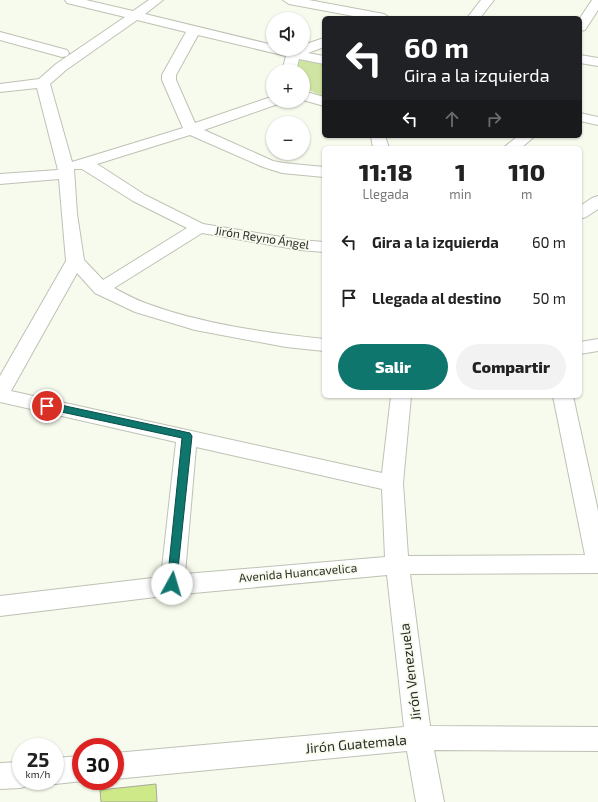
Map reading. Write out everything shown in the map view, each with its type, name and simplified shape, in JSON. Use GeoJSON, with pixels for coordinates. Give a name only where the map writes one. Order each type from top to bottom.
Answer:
{"type":"FeatureCollection","features":[{"type":"Feature","properties":{"kind":"street"},"geometry":{"type":"LineString","coordinates":[[71,0],[266,47]]}},
{"type":"Feature","properties":{"kind":"street"},"geometry":{"type":"LineString","coordinates":[[138,0],[62,53],[51,63],[43,83],[66,171],[75,261],[0,394],[392,483]]}},
{"type":"Feature","properties":{"kind":"street"},"geometry":{"type":"LineString","coordinates":[[0,88],[43,83],[61,67],[157,0]]}},
{"type":"Feature","properties":{"kind":"street"},"geometry":{"type":"LineString","coordinates":[[289,0],[360,16],[372,4]]}},
{"type":"Feature","properties":{"kind":"street"},"geometry":{"type":"LineString","coordinates":[[475,16],[488,0]]}},
{"type":"Feature","properties":{"kind":"street"},"geometry":{"type":"LineString","coordinates":[[582,24],[598,1]]}},
{"type":"Feature","properties":{"kind":"street"},"geometry":{"type":"LineString","coordinates":[[194,30],[169,75],[169,80],[191,130],[268,164],[282,168],[322,172]]}},
{"type":"Feature","properties":{"kind":"street"},"geometry":{"type":"LineString","coordinates":[[0,36],[62,53]]}},
{"type":"Feature","properties":{"kind":"street"},"geometry":{"type":"LineString","coordinates":[[310,47],[322,43]]}},
{"type":"Feature","properties":{"kind":"street"},"geometry":{"type":"LineString","coordinates":[[303,56],[322,60]]}},
{"type":"Feature","properties":{"kind":"street"},"geometry":{"type":"LineString","coordinates":[[582,58],[598,62]]}},
{"type":"Feature","properties":{"kind":"street"},"geometry":{"type":"LineString","coordinates":[[310,97],[322,101]]}},
{"type":"Feature","properties":{"kind":"street"},"geometry":{"type":"LineString","coordinates":[[0,179],[66,171],[266,103]]}},
{"type":"Feature","properties":{"kind":"street"},"geometry":{"type":"LineString","coordinates":[[582,117],[598,121]]}},
{"type":"Feature","properties":{"kind":"street"},"geometry":{"type":"LineString","coordinates":[[514,146],[525,138]]}},
{"type":"Feature","properties":{"kind":"street","name":"Jirón Reyno Ángel"},"geometry":{"type":"LineString","coordinates":[[86,164],[139,198],[200,228],[300,245],[322,247]]}},
{"type":"Feature","properties":{"kind":"street"},"geometry":{"type":"LineString","coordinates":[[582,213],[598,201]]}},
{"type":"Feature","properties":{"kind":"street"},"geometry":{"type":"LineString","coordinates":[[101,289],[200,228]]}},
{"type":"Feature","properties":{"kind":"street"},"geometry":{"type":"LineString","coordinates":[[75,261],[101,289],[141,308],[195,324],[286,341],[322,345]]}},
{"type":"Feature","properties":{"kind":"street"},"geometry":{"type":"LineString","coordinates":[[582,348],[598,345]]}},
{"type":"Feature","properties":{"kind":"street","name":"Jirón Venezuela"},"geometry":{"type":"LineString","coordinates":[[401,398],[392,483],[397,565],[418,738],[430,802]]}},
{"type":"Feature","properties":{"kind":"street"},"geometry":{"type":"LineString","coordinates":[[563,398],[598,564]]}},
{"type":"Feature","properties":{"kind":"street"},"geometry":{"type":"LineString","coordinates":[[172,584],[187,436]]}},
{"type":"Feature","properties":{"kind":"street","name":"Avenida Huancavelica"},"geometry":{"type":"LineString","coordinates":[[0,606],[172,584],[397,565],[598,564]]}},
{"type":"Feature","properties":{"kind":"street","name":"Jirón Guatemala"},"geometry":{"type":"LineString","coordinates":[[124,765],[418,738],[598,739]]}},
{"type":"Feature","properties":{"kind":"street"},"geometry":{"type":"LineString","coordinates":[[0,776],[12,775]]}},
{"type":"Feature","properties":{"kind":"green space"},"geometry":{"type":"Polygon","coordinates":[[[300,57],[322,62],[322,96],[310,90],[310,64],[297,64],[300,57]]]}},
{"type":"Feature","properties":{"kind":"building"},"geometry":{"type":"Polygon","coordinates":[[[156,784],[157,802],[101,802],[100,790],[124,790],[124,787],[156,784]]]}},
{"type":"Feature","properties":{"kind":"route"},"geometry":{"type":"LineString","coordinates":[[47,406],[187,436],[172,584]]}}]}
